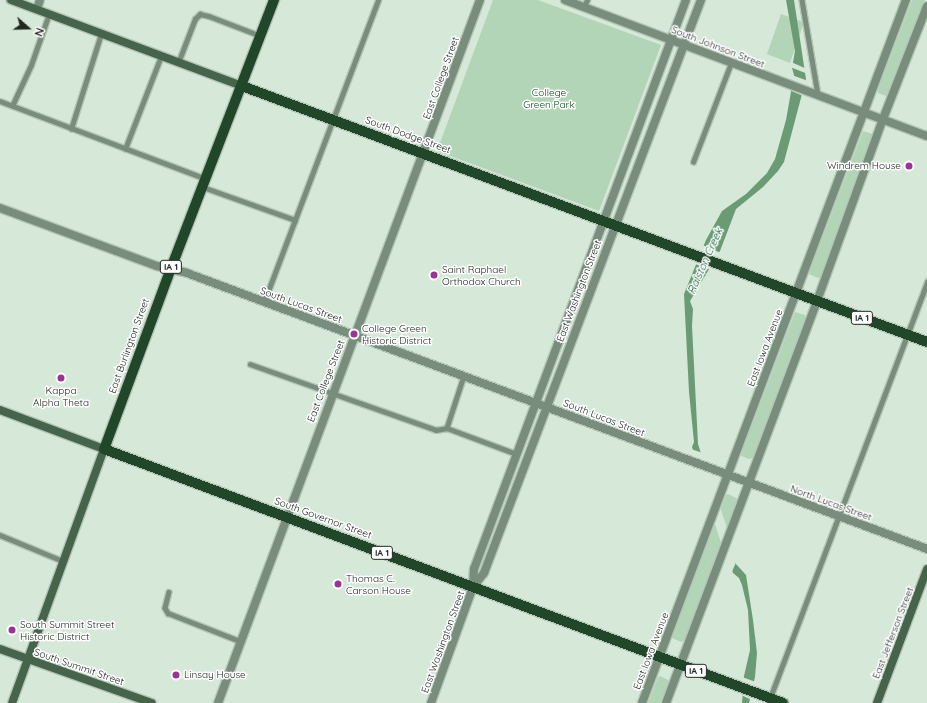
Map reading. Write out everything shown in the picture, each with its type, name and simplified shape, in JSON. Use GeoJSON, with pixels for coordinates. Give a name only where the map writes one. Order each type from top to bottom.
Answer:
{"type":"FeatureCollection","features":[{"type":"Feature","properties":{"kind":"main road","name":"South Dodge Street"},"geometry":{"type":"LineString","coordinates":[[11,0],[797,293]]}},
{"type":"Feature","properties":{"kind":"main road","name":"East Burlington Street"},"geometry":{"type":"LineString","coordinates":[[12,703],[170,270],[274,0]]}},
{"type":"Feature","properties":{"kind":"main road","name":"IA 1"},"geometry":{"type":"LineString","coordinates":[[797,293],[927,342]]}},
{"type":"Feature","properties":{"kind":"main road","name":"South Governor Street"},"geometry":{"type":"LineString","coordinates":[[0,410],[660,656]]}},
{"type":"Feature","properties":{"kind":"main road","name":"East Jefferson Street"},"geometry":{"type":"LineString","coordinates":[[877,703],[927,569]]}},
{"type":"Feature","properties":{"kind":"main road","name":"South Summit Street"},"geometry":{"type":"LineString","coordinates":[[0,649],[152,703]]}},
{"type":"Feature","properties":{"kind":"main road","name":"IA 1"},"geometry":{"type":"LineString","coordinates":[[660,656],[680,665],[783,703]]}},
{"type":"Feature","properties":{"kind":"street"},"geometry":{"type":"LineString","coordinates":[[37,9],[40,0]]}},
{"type":"Feature","properties":{"kind":"street","name":"East College Street"},"geometry":{"type":"LineString","coordinates":[[218,703],[240,640],[480,0]]}},
{"type":"Feature","properties":{"kind":"street","name":"South Johnson Street"},"geometry":{"type":"LineString","coordinates":[[565,0],[585,4],[671,40],[927,136]]}},
{"type":"Feature","properties":{"kind":"street","name":"East Washington Street"},"geometry":{"type":"LineString","coordinates":[[474,587],[474,569],[686,0]]}},
{"type":"Feature","properties":{"kind":"street","name":"East Washington Street"},"geometry":{"type":"LineString","coordinates":[[431,703],[474,587],[484,573],[615,225],[702,0]]}},
{"type":"Feature","properties":{"kind":"street","name":"East Iowa Avenue"},"geometry":{"type":"LineString","coordinates":[[642,703],[906,0]]}},
{"type":"Feature","properties":{"kind":"street"},"geometry":{"type":"LineString","coordinates":[[666,703],[817,301],[882,119],[927,6]]}},
{"type":"Feature","properties":{"kind":"street","name":"South Lucas Street"},"geometry":{"type":"LineString","coordinates":[[0,208],[170,270],[187,273],[728,475]]}},
{"type":"Feature","properties":{"kind":"street","name":"North Lucas Street"},"geometry":{"type":"LineString","coordinates":[[728,475],[927,549]]}},
{"type":"Feature","properties":{"kind":"lane"},"geometry":{"type":"LineString","coordinates":[[264,302],[378,0]]}},
{"type":"Feature","properties":{"kind":"lane"},"geometry":{"type":"LineString","coordinates":[[801,1],[818,95]]}},
{"type":"Feature","properties":{"kind":"lane"},"geometry":{"type":"LineString","coordinates":[[12,106],[30,65],[49,14]]}},
{"type":"Feature","properties":{"kind":"lane"},"geometry":{"type":"LineString","coordinates":[[178,63],[195,19],[200,14],[261,36]]}},
{"type":"Feature","properties":{"kind":"lane"},"geometry":{"type":"LineString","coordinates":[[71,128],[101,34]]}},
{"type":"Feature","properties":{"kind":"lane"},"geometry":{"type":"LineString","coordinates":[[125,149],[161,56]]}},
{"type":"Feature","properties":{"kind":"lane"},"geometry":{"type":"LineString","coordinates":[[694,162],[731,63]]}},
{"type":"Feature","properties":{"kind":"lane"},"geometry":{"type":"LineString","coordinates":[[0,101],[125,149],[295,220]]}},
{"type":"Feature","properties":{"kind":"lane"},"geometry":{"type":"LineString","coordinates":[[770,698],[927,282]]}},
{"type":"Feature","properties":{"kind":"lane"},"geometry":{"type":"LineString","coordinates":[[250,364],[333,392],[436,430],[447,428],[517,454]]}},
{"type":"Feature","properties":{"kind":"lane"},"geometry":{"type":"LineString","coordinates":[[447,428],[464,376]]}},
{"type":"Feature","properties":{"kind":"lane"},"geometry":{"type":"LineString","coordinates":[[0,535],[63,561]]}},
{"type":"Feature","properties":{"kind":"lane"},"geometry":{"type":"LineString","coordinates":[[169,592],[165,608],[168,613],[240,640]]}},
{"type":"Feature","properties":{"kind":"green space","name":"College Green Park"},"geometry":{"type":"Polygon","coordinates":[[[493,0],[538,0],[661,45],[599,211],[437,151],[493,0]]]}},
{"type":"Feature","properties":{"kind":"green space"},"geometry":{"type":"Polygon","coordinates":[[[912,0],[925,0],[889,95],[886,96],[878,93],[878,89],[912,0]]]}},
{"type":"Feature","properties":{"kind":"green space"},"geometry":{"type":"Polygon","coordinates":[[[781,14],[804,22],[790,63],[767,54],[781,14]]]}},
{"type":"Feature","properties":{"kind":"green space"},"geometry":{"type":"Polygon","coordinates":[[[863,131],[873,134],[874,136],[821,277],[818,278],[809,274],[810,270],[863,131]]]}},
{"type":"Feature","properties":{"kind":"green space"},"geometry":{"type":"Polygon","coordinates":[[[795,312],[805,315],[806,318],[753,458],[749,459],[741,456],[742,451],[795,312]]]}},
{"type":"Feature","properties":{"kind":"green space"},"geometry":{"type":"Polygon","coordinates":[[[728,494],[737,500],[685,640],[681,642],[672,638],[673,633],[726,495],[728,494]]]}},
{"type":"Feature","properties":{"kind":"green space"},"geometry":{"type":"Polygon","coordinates":[[[660,676],[669,682],[661,703],[648,703],[658,677],[660,676]]]}},
{"type":"Feature","properties":{"kind":"water","name":"Ralston Creek"},"geometry":{"type":"Polygon","coordinates":[[[786,0],[794,0],[806,79],[784,162],[763,187],[736,209],[720,251],[690,301],[693,309],[692,326],[698,444],[736,564],[746,575],[753,620],[757,653],[755,677],[749,703],[742,703],[744,676],[750,650],[748,610],[742,585],[739,578],[733,573],[692,447],[694,442],[689,392],[684,294],[706,240],[722,211],[746,194],[767,173],[775,159],[786,120],[794,75],[792,68],[795,51],[786,0]]]}},
{"type":"Feature","properties":{"kind":"pier"},"geometry":{"type":"Polygon","coordinates":[[[791,62],[807,69],[808,74],[790,67],[791,62]]]}},
{"type":"Feature","properties":{"kind":"pier"},"geometry":{"type":"Polygon","coordinates":[[[792,75],[808,81],[803,96],[789,90],[792,75]]]}},
{"type":"Feature","properties":{"kind":"pier"},"geometry":{"type":"Polygon","coordinates":[[[702,245],[721,253],[711,270],[695,264],[702,245]]]}},
{"type":"Feature","properties":{"kind":"pier"},"geometry":{"type":"Polygon","coordinates":[[[691,449],[703,453],[737,560],[731,574],[691,449]]]}},
{"type":"Feature","properties":{"kind":"pier"},"geometry":{"type":"Polygon","coordinates":[[[742,677],[756,682],[752,700],[741,695],[742,677]]]}},
{"type":"Feature","properties":{"kind":"place","name":"Windrem House"},"geometry":{"type":"Point","coordinates":[909,166]}},
{"type":"Feature","properties":{"kind":"place","name":"Saint Raphael Orthodox Church"},"geometry":{"type":"Point","coordinates":[434,275]}},
{"type":"Feature","properties":{"kind":"place","name":"College Green Historic District"},"geometry":{"type":"Point","coordinates":[354,334]}},
{"type":"Feature","properties":{"kind":"place","name":"Kappa Alpha Theta"},"geometry":{"type":"Point","coordinates":[61,378]}},
{"type":"Feature","properties":{"kind":"place","name":"Thomas C. Carson House"},"geometry":{"type":"Point","coordinates":[338,584]}},
{"type":"Feature","properties":{"kind":"place","name":"South Summit Street Historic District"},"geometry":{"type":"Point","coordinates":[12,630]}},
{"type":"Feature","properties":{"kind":"place","name":"Linsay House"},"geometry":{"type":"Point","coordinates":[176,675]}}]}
